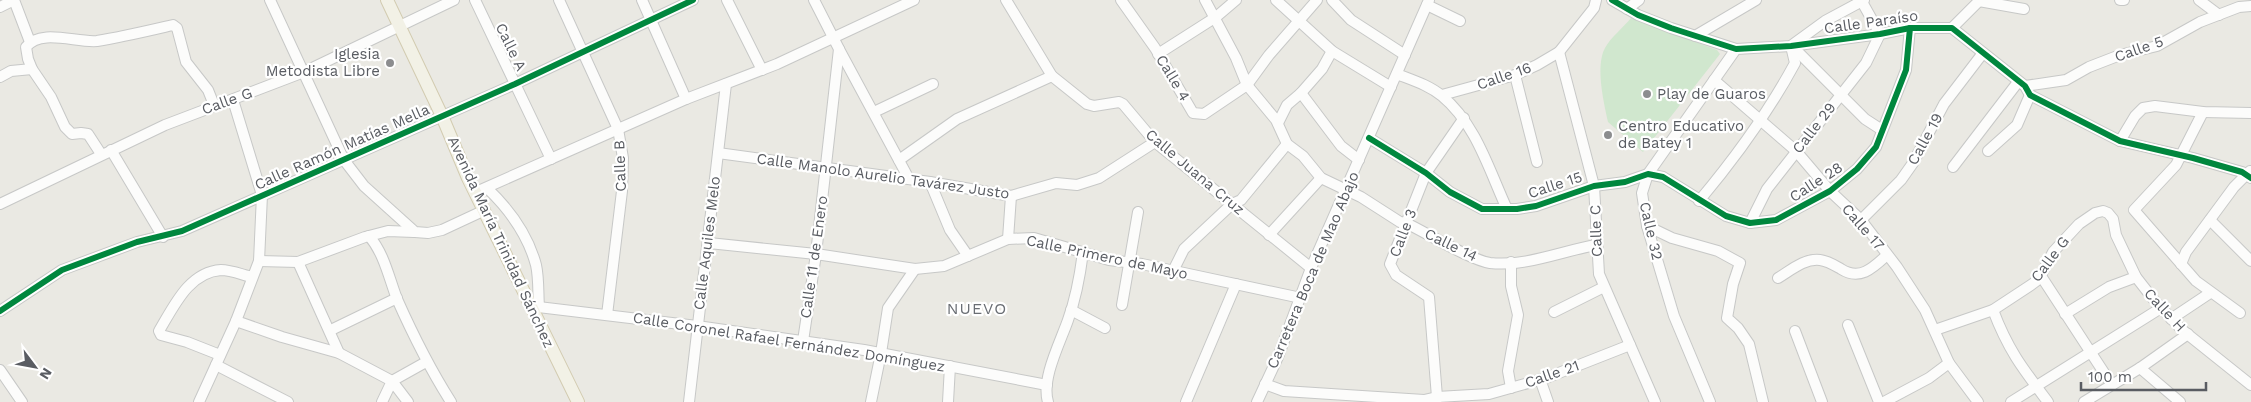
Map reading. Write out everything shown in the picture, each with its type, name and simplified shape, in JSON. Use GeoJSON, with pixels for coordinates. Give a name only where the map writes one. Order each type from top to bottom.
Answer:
{"type":"FeatureCollection","features":[{"type":"Feature","properties":{"kind":"main road","name":"Avenida María Trinidad Sánchez"},"geometry":{"type":"LineString","coordinates":[[386,0],[442,116],[482,190],[485,210],[535,307],[578,402]]}},
{"type":"Feature","properties":{"kind":"street"},"geometry":{"type":"LineString","coordinates":[[0,7],[14,0],[30,42]]}},
{"type":"Feature","properties":{"kind":"street"},"geometry":{"type":"LineString","coordinates":[[270,0],[344,160],[364,186],[415,232]]}},
{"type":"Feature","properties":{"kind":"street","name":"Calle G"},"geometry":{"type":"LineString","coordinates":[[0,204],[106,152],[214,105],[233,100],[304,72],[454,0]]}},
{"type":"Feature","properties":{"kind":"street","name":"Calle A"},"geometry":{"type":"LineString","coordinates":[[475,0],[551,159]]}},
{"type":"Feature","properties":{"kind":"street","name":"Calle B"},"geometry":{"type":"LineString","coordinates":[[559,0],[618,129],[623,158],[622,192],[607,314]]}},
{"type":"Feature","properties":{"kind":"street"},"geometry":{"type":"LineString","coordinates":[[642,0],[686,99]]}},
{"type":"Feature","properties":{"kind":"street","name":"Calle Ramón Matías Mella"},"geometry":{"type":"LineString","coordinates":[[0,311],[62,270],[137,242],[182,231],[515,84],[693,0]]}},
{"type":"Feature","properties":{"kind":"street"},"geometry":{"type":"LineString","coordinates":[[727,0],[762,70]]}},
{"type":"Feature","properties":{"kind":"street"},"geometry":{"type":"LineString","coordinates":[[814,0],[909,180]]}},
{"type":"Feature","properties":{"kind":"street"},"geometry":{"type":"LineString","coordinates":[[482,190],[686,99],[762,70],[914,0]]}},
{"type":"Feature","properties":{"kind":"street","name":"Calle Juana Cruz"},"geometry":{"type":"LineString","coordinates":[[1006,0],[1052,76],[1087,104],[1094,106],[1119,102],[1123,104],[1155,142],[1311,268]]}},
{"type":"Feature","properties":{"kind":"street","name":"Calle 4"},"geometry":{"type":"LineString","coordinates":[[1122,0],[1193,112],[1198,115],[1204,114],[1247,84],[1297,21],[1317,0]]}},
{"type":"Feature","properties":{"kind":"street"},"geometry":{"type":"LineString","coordinates":[[1206,0],[1216,17],[1247,84],[1278,123],[1287,144],[1303,156],[1321,178],[1269,235]]}},
{"type":"Feature","properties":{"kind":"street"},"geometry":{"type":"LineString","coordinates":[[1158,54],[1216,17],[1236,0]]}},
{"type":"Feature","properties":{"kind":"street"},"geometry":{"type":"LineString","coordinates":[[1276,0],[1332,51],[1391,87]]}},
{"type":"Feature","properties":{"kind":"street"},"geometry":{"type":"LineString","coordinates":[[1332,0],[1351,20],[1405,55]]}},
{"type":"Feature","properties":{"kind":"street","name":"Calle 16"},"geometry":{"type":"LineString","coordinates":[[1442,96],[1515,75],[1559,52],[1594,8],[1596,0]]}},
{"type":"Feature","properties":{"kind":"street","name":"Calle Paraíso"},"geometry":{"type":"LineString","coordinates":[[1612,0],[1638,15],[1736,49],[1791,46],[1910,28],[1952,28]]}},
{"type":"Feature","properties":{"kind":"street"},"geometry":{"type":"LineString","coordinates":[[1627,9],[1639,0]]}},
{"type":"Feature","properties":{"kind":"street"},"geometry":{"type":"LineString","coordinates":[[1695,36],[1756,0]]}},
{"type":"Feature","properties":{"kind":"street"},"geometry":{"type":"LineString","coordinates":[[1791,46],[1825,21],[1862,0],[1880,34]]}},
{"type":"Feature","properties":{"kind":"street"},"geometry":{"type":"LineString","coordinates":[[2024,9],[1980,0],[1952,28],[2024,88],[2120,141],[2182,155],[2249,174],[2210,220],[2186,252],[2181,264]]}},
{"type":"Feature","properties":{"kind":"street"},"geometry":{"type":"LineString","coordinates":[[2199,0],[2219,15]]}},
{"type":"Feature","properties":{"kind":"street"},"geometry":{"type":"LineString","coordinates":[[1428,2],[1460,21]]}},
{"type":"Feature","properties":{"kind":"street","name":"Carretera Boca de Mao Abajo"},"geometry":{"type":"LineString","coordinates":[[1257,402],[1311,268],[1428,2]]}},
{"type":"Feature","properties":{"kind":"street","name":"Calle 5"},"geometry":{"type":"LineString","coordinates":[[2024,88],[2066,80],[2089,67],[2120,54],[2157,46],[2200,22],[2239,7],[2251,6]]}},
{"type":"Feature","properties":{"kind":"street"},"geometry":{"type":"LineString","coordinates":[[163,237],[106,152],[88,134],[68,133],[51,97],[32,69],[26,47],[30,42],[44,38],[94,41],[173,25],[177,28],[186,62],[208,90],[214,105]]}},
{"type":"Feature","properties":{"kind":"street","name":"Calle 28"},"geometry":{"type":"LineString","coordinates":[[1648,174],[1662,177],[1726,216],[1750,224],[1776,220],[1830,191],[1857,170],[1876,147],[1906,70],[1910,28]]}},
{"type":"Feature","properties":{"kind":"street","name":"Calle 29"},"geometry":{"type":"LineString","coordinates":[[1750,224],[1767,189],[1866,63],[1880,34]]}},
{"type":"Feature","properties":{"kind":"street"},"geometry":{"type":"LineString","coordinates":[[1791,46],[1865,119],[1882,130]]}},
{"type":"Feature","properties":{"kind":"street"},"geometry":{"type":"LineString","coordinates":[[1700,201],[1730,165],[1762,121],[1795,63],[1791,46]]}},
{"type":"Feature","properties":{"kind":"street","name":"Calle 11 de Enero"},"geometry":{"type":"LineString","coordinates":[[803,341],[816,254],[839,49]]}},
{"type":"Feature","properties":{"kind":"street","name":"Calle 32"},"geometry":{"type":"LineString","coordinates":[[1710,402],[1674,316],[1647,226],[1642,193],[1648,174],[1736,49]]}},
{"type":"Feature","properties":{"kind":"street"},"geometry":{"type":"LineString","coordinates":[[1278,123],[1287,105],[1301,93],[1322,69],[1332,51]]}},
{"type":"Feature","properties":{"kind":"street","name":"Calle C"},"geometry":{"type":"LineString","coordinates":[[1559,52],[1594,186],[1597,217],[1597,265],[1604,287],[1656,402]]}},
{"type":"Feature","properties":{"kind":"street","name":"Calle 19"},"geometry":{"type":"LineString","coordinates":[[1861,220],[1895,186],[1913,163],[1944,104],[1983,53]]}},
{"type":"Feature","properties":{"kind":"street"},"geometry":{"type":"LineString","coordinates":[[0,77],[11,71],[32,69]]}},
{"type":"Feature","properties":{"kind":"street"},"geometry":{"type":"LineString","coordinates":[[1397,74],[1421,84],[1442,96],[1464,118],[1480,148],[1507,209]]}},
{"type":"Feature","properties":{"kind":"street"},"geometry":{"type":"LineString","coordinates":[[1515,75],[1537,162]]}},
{"type":"Feature","properties":{"kind":"street"},"geometry":{"type":"LineString","coordinates":[[899,160],[956,119],[1052,76]]}},
{"type":"Feature","properties":{"kind":"street","name":"Calle 17"},"geometry":{"type":"LineString","coordinates":[[1714,80],[1796,151],[1830,191],[1861,220],[1925,310],[1950,363],[1978,402]]}},
{"type":"Feature","properties":{"kind":"street","name":"Calle Aquiles Melo"},"geometry":{"type":"LineString","coordinates":[[689,402],[726,84]]}},
{"type":"Feature","properties":{"kind":"street"},"geometry":{"type":"LineString","coordinates":[[874,112],[933,84]]}},
{"type":"Feature","properties":{"kind":"street"},"geometry":{"type":"LineString","coordinates":[[1988,151],[2017,125],[2024,88]]}},
{"type":"Feature","properties":{"kind":"street"},"geometry":{"type":"LineString","coordinates":[[1953,167],[2024,88]]}},
{"type":"Feature","properties":{"kind":"street"},"geometry":{"type":"LineString","coordinates":[[1301,93],[1341,146],[1359,160]]}},
{"type":"Feature","properties":{"kind":"street"},"geometry":{"type":"LineString","coordinates":[[199,402],[236,321],[259,261],[262,195],[233,100]]}},
{"type":"Feature","properties":{"kind":"street"},"geometry":{"type":"LineString","coordinates":[[2120,141],[2135,116],[2143,108],[2155,106],[2203,112],[2251,113]]}},
{"type":"Feature","properties":{"kind":"street"},"geometry":{"type":"LineString","coordinates":[[2203,112],[2176,166],[2134,210],[2181,264],[2210,293],[2240,313]]}},
{"type":"Feature","properties":{"kind":"street","name":"Calle 3"},"geometry":{"type":"LineString","coordinates":[[1436,399],[1429,297],[1396,275],[1390,264],[1426,173],[1464,118]]}},
{"type":"Feature","properties":{"kind":"street","name":"Calle 15"},"geometry":{"type":"LineString","coordinates":[[1369,138],[1426,173],[1450,192],[1482,209],[1536,206],[1594,186],[1625,182],[1648,174]]}},
{"type":"Feature","properties":{"kind":"street","name":"Calle Manolo Aurelio Tavárez Justo"},"geometry":{"type":"LineString","coordinates":[[718,153],[930,182],[1011,196],[1056,183],[1077,185],[1099,178],[1155,142]]}},
{"type":"Feature","properties":{"kind":"street"},"geometry":{"type":"LineString","coordinates":[[1173,271],[1184,249],[1232,204],[1241,200],[1287,144]]}},
{"type":"Feature","properties":{"kind":"street","name":"Calle 14"},"geometry":{"type":"LineString","coordinates":[[1321,178],[1361,197],[1400,222],[1406,223],[1466,254],[1489,263],[1532,260],[1596,245]]}},
{"type":"Feature","properties":{"kind":"street"},"geometry":{"type":"LineString","coordinates":[[930,182],[950,230],[968,256]]}},
{"type":"Feature","properties":{"kind":"street"},"geometry":{"type":"LineString","coordinates":[[482,190],[507,208],[518,224],[536,265],[535,307]]}},
{"type":"Feature","properties":{"kind":"street"},"geometry":{"type":"LineString","coordinates":[[1008,239],[1011,196]]}},
{"type":"Feature","properties":{"kind":"street"},"geometry":{"type":"LineString","coordinates":[[259,261],[298,262],[388,231],[428,233],[442,230],[485,210]]}},
{"type":"Feature","properties":{"kind":"street","name":"Calle G"},"geometry":{"type":"LineString","coordinates":[[1935,330],[1993,310],[2031,285],[2041,276],[2054,252],[2079,224],[2095,213],[2103,211],[2108,213]]}},
{"type":"Feature","properties":{"kind":"street"},"geometry":{"type":"LineString","coordinates":[[1122,304],[1138,212]]}},
{"type":"Feature","properties":{"kind":"street","name":"Calle H"},"geometry":{"type":"LineString","coordinates":[[2108,213],[2136,277],[2161,308],[2188,334],[2251,385]]}},
{"type":"Feature","properties":{"kind":"street"},"geometry":{"type":"LineString","coordinates":[[2210,220],[2251,261]]}},
{"type":"Feature","properties":{"kind":"street"},"geometry":{"type":"LineString","coordinates":[[1647,226],[1672,238],[1718,251],[1740,263],[1733,284],[1727,318],[1738,328],[1749,344],[1751,360],[1762,402]]}},
{"type":"Feature","properties":{"kind":"street"},"geometry":{"type":"LineString","coordinates":[[369,236],[377,245],[397,298],[426,362],[452,402]]}},
{"type":"Feature","properties":{"kind":"street","name":"Calle Primero de Mayo"},"geometry":{"type":"LineString","coordinates":[[709,243],[816,254],[915,269],[944,266],[1008,239],[1034,238],[1110,260],[1128,262],[1300,298]]}},
{"type":"Feature","properties":{"kind":"street"},"geometry":{"type":"LineString","coordinates":[[1048,402],[1047,385],[1057,344],[1071,310],[1080,278],[1083,252]]}},
{"type":"Feature","properties":{"kind":"street"},"geometry":{"type":"LineString","coordinates":[[1778,278],[1804,262],[1818,260],[1829,262],[1844,271],[1858,275],[1869,272],[1887,255]]}},
{"type":"Feature","properties":{"kind":"street"},"geometry":{"type":"LineString","coordinates":[[298,262],[331,330],[339,353]]}},
{"type":"Feature","properties":{"kind":"street"},"geometry":{"type":"LineString","coordinates":[[1511,262],[1512,286],[1518,315],[1508,371],[1511,388]]}},
{"type":"Feature","properties":{"kind":"street"},"geometry":{"type":"LineString","coordinates":[[871,402],[882,353],[888,308],[915,269]]}},
{"type":"Feature","properties":{"kind":"street"},"geometry":{"type":"LineString","coordinates":[[252,278],[222,270],[200,275],[180,296],[159,331],[161,334],[187,342],[284,401]]}},
{"type":"Feature","properties":{"kind":"street"},"geometry":{"type":"LineString","coordinates":[[2041,276],[2112,385]]}},
{"type":"Feature","properties":{"kind":"street"},"geometry":{"type":"LineString","coordinates":[[2065,314],[2109,287],[2136,277]]}},
{"type":"Feature","properties":{"kind":"street"},"geometry":{"type":"LineString","coordinates":[[1186,402],[1236,284]]}},
{"type":"Feature","properties":{"kind":"street"},"geometry":{"type":"LineString","coordinates":[[1554,312],[1604,287]]}},
{"type":"Feature","properties":{"kind":"street"},"geometry":{"type":"LineString","coordinates":[[2171,319],[2210,293]]}},
{"type":"Feature","properties":{"kind":"street"},"geometry":{"type":"LineString","coordinates":[[331,330],[397,298]]}},
{"type":"Feature","properties":{"kind":"street","name":"Calle Coronel Rafael Fernández Domínguez"},"geometry":{"type":"LineString","coordinates":[[535,307],[607,314],[882,353],[1047,385]]}},
{"type":"Feature","properties":{"kind":"street"},"geometry":{"type":"LineString","coordinates":[[2011,402],[2161,308]]}},
{"type":"Feature","properties":{"kind":"street"},"geometry":{"type":"LineString","coordinates":[[1071,310],[1105,328]]}},
{"type":"Feature","properties":{"kind":"street"},"geometry":{"type":"LineString","coordinates":[[1993,310],[2004,338],[2016,360],[2048,402]]}},
{"type":"Feature","properties":{"kind":"street"},"geometry":{"type":"LineString","coordinates":[[236,321],[282,338],[339,353],[392,381],[408,402]]}},
{"type":"Feature","properties":{"kind":"street"},"geometry":{"type":"LineString","coordinates":[[1848,325],[1879,402]]}},
{"type":"Feature","properties":{"kind":"street"},"geometry":{"type":"LineString","coordinates":[[1795,331],[1822,402]]}},
{"type":"Feature","properties":{"kind":"street"},"geometry":{"type":"LineString","coordinates":[[2087,401],[2140,368],[2188,334]]}},
{"type":"Feature","properties":{"kind":"street","name":"Calle 21"},"geometry":{"type":"LineString","coordinates":[[1265,384],[1300,397],[1369,400],[1490,398],[1511,388],[1630,345]]}},
{"type":"Feature","properties":{"kind":"street"},"geometry":{"type":"LineString","coordinates":[[382,402],[392,381],[426,362]]}},
{"type":"Feature","properties":{"kind":"street"},"geometry":{"type":"LineString","coordinates":[[1884,402],[1929,378],[1950,363]]}},
{"type":"Feature","properties":{"kind":"street"},"geometry":{"type":"LineString","coordinates":[[948,402],[950,366]]}},
{"type":"Feature","properties":{"kind":"street"},"geometry":{"type":"LineString","coordinates":[[2140,368],[2180,402]]}},
{"type":"Feature","properties":{"kind":"street"},"geometry":{"type":"LineString","coordinates":[[0,370],[22,402]]}},
{"type":"Feature","properties":{"kind":"street"},"geometry":{"type":"LineString","coordinates":[[1540,379],[1548,402]]}},
{"type":"Feature","properties":{"kind":"green space","name":"Play de Guaros"},"geometry":{"type":"Polygon","coordinates":[[[1631,18],[1717,50],[1720,54],[1643,152],[1608,122],[1600,74],[1605,48],[1631,18]]]}},
{"type":"Feature","properties":{"kind":"cycle path"},"geometry":{"type":"LineString","coordinates":[[0,311],[62,270],[137,242],[182,231],[515,84],[693,0]]}},
{"type":"Feature","properties":{"kind":"cycle path"},"geometry":{"type":"LineString","coordinates":[[1612,0],[1638,15],[1736,49],[1791,46],[1910,28],[1952,28],[2025,86],[2030,95],[2120,141],[2193,158],[2242,172],[2251,178]]}},
{"type":"Feature","properties":{"kind":"cycle path"},"geometry":{"type":"LineString","coordinates":[[1369,138],[1426,173],[1450,192],[1482,209],[1517,209],[1536,206],[1594,186],[1625,182],[1648,174],[1663,177],[1726,216],[1750,223],[1776,220],[1830,191],[1857,169],[1876,147],[1906,70],[1910,28]]}},
{"type":"Feature","properties":{"kind":"place","name":"Iglesia Metodista Libre"},"geometry":{"type":"Point","coordinates":[390,63]}},
{"type":"Feature","properties":{"kind":"place","name":"Play de Guaros"},"geometry":{"type":"Point","coordinates":[1647,94]}},
{"type":"Feature","properties":{"kind":"place","name":"Centro Educativo de Batey 1"},"geometry":{"type":"Point","coordinates":[1608,135]}},
{"type":"Feature","properties":{"kind":"district","name":"NUEVO"},"geometry":{"type":"Point","coordinates":[977,308]}}]}
